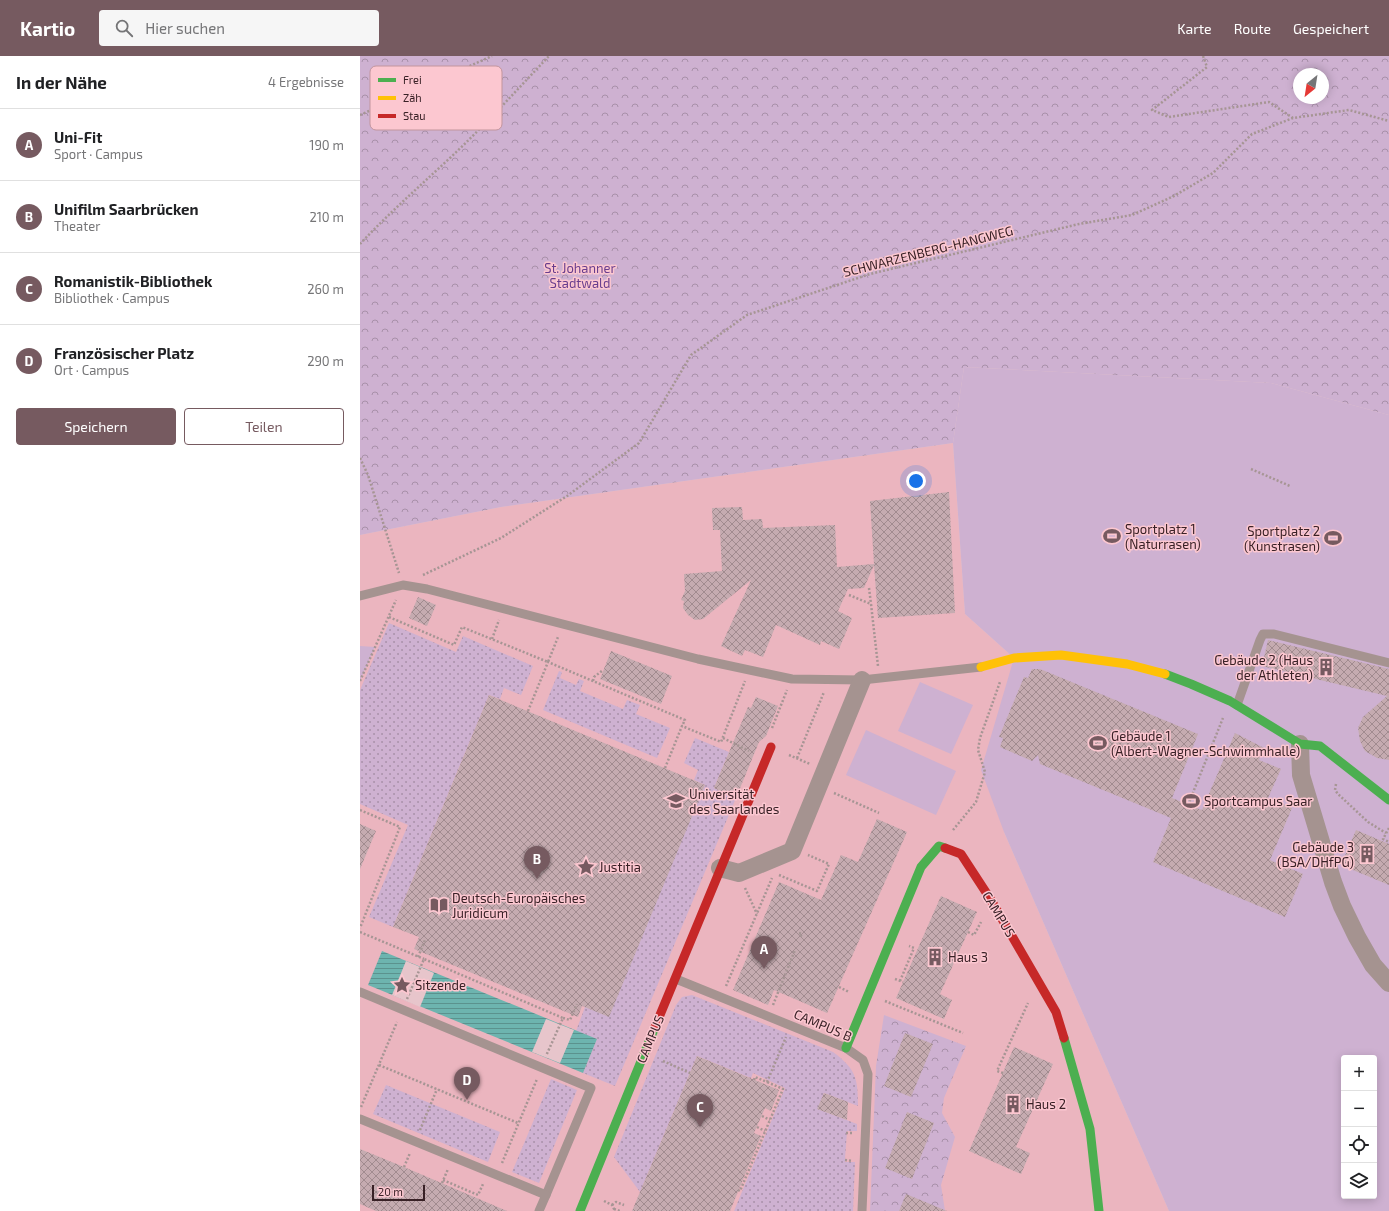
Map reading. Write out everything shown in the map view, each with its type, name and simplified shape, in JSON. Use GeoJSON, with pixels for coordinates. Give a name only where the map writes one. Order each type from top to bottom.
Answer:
{"type":"FeatureCollection","features":[{"type":"Feature","properties":{"kind":"street"},"geometry":{"type":"LineString","coordinates":[[981,667],[1009,659],[1040,655],[1060,655],[1127,664],[1161,673],[1191,684],[1233,703],[1300,744],[1320,746],[1389,800]]}},
{"type":"Feature","properties":{"kind":"street"},"geometry":{"type":"LineString","coordinates":[[720,868],[739,873],[792,851],[818,787],[870,679]]}},
{"type":"Feature","properties":{"kind":"street"},"geometry":{"type":"LineString","coordinates":[[1300,744],[1301,775],[1333,882],[1342,906],[1357,937],[1373,965],[1389,984]]}},
{"type":"Feature","properties":{"kind":"street","name":"CAMPUS"},"geometry":{"type":"LineString","coordinates":[[580,1211],[770,747]]}},
{"type":"Feature","properties":{"kind":"street"},"geometry":{"type":"LineString","coordinates":[[846,1048],[921,867],[939,846]]}},
{"type":"Feature","properties":{"kind":"street","name":"CAMPUS"},"geometry":{"type":"LineString","coordinates":[[939,846],[961,854],[991,900],[1056,1012],[1090,1130],[1099,1211]]}},
{"type":"Feature","properties":{"kind":"lane"},"geometry":{"type":"LineString","coordinates":[[360,596],[403,585],[427,589],[698,659],[792,679],[870,679],[981,667]]}},
{"type":"Feature","properties":{"kind":"lane"},"geometry":{"type":"LineString","coordinates":[[1233,703],[1264,634],[1274,634],[1389,663]]}},
{"type":"Feature","properties":{"kind":"lane","name":"CAMPUS B"},"geometry":{"type":"LineString","coordinates":[[676,979],[846,1048],[863,1060],[868,1074],[862,1211]]}},
{"type":"Feature","properties":{"kind":"lane"},"geometry":{"type":"LineString","coordinates":[[360,992],[591,1088],[539,1211]]}},
{"type":"Feature","properties":{"kind":"lane"},"geometry":{"type":"LineString","coordinates":[[360,1119],[546,1196]]}},
{"type":"Feature","properties":{"kind":"path"},"geometry":{"type":"LineString","coordinates":[[470,66],[492,56]]}},
{"type":"Feature","properties":{"kind":"path"},"geometry":{"type":"LineString","coordinates":[[502,105],[548,56]]}},
{"type":"Feature","properties":{"kind":"path"},"geometry":{"type":"LineString","coordinates":[[1203,56],[1207,67],[1152,110],[1169,117],[1269,102],[1293,118]]}},
{"type":"Feature","properties":{"kind":"path","name":"SCHWARZENBERG-HANGWEG"},"geometry":{"type":"LineString","coordinates":[[403,585],[501,538],[567,496],[639,443],[691,355],[747,315],[870,274],[1079,224],[1132,215],[1174,196],[1213,173],[1252,134],[1293,118],[1349,110],[1389,121]]}},
{"type":"Feature","properties":{"kind":"path"},"geometry":{"type":"LineString","coordinates":[[360,115],[370,111]]}},
{"type":"Feature","properties":{"kind":"path"},"geometry":{"type":"LineString","coordinates":[[360,244],[478,130]]}},
{"type":"Feature","properties":{"kind":"path"},"geometry":{"type":"LineString","coordinates":[[360,458],[368,475],[403,585],[360,681]]}},
{"type":"Feature","properties":{"kind":"path"},"geometry":{"type":"LineString","coordinates":[[1251,469],[1290,486]]}},
{"type":"Feature","properties":{"kind":"path"},"geometry":{"type":"LineString","coordinates":[[869,588],[871,604],[870,679]]}},
{"type":"Feature","properties":{"kind":"path"},"geometry":{"type":"LineString","coordinates":[[849,596],[871,604]]}},
{"type":"Feature","properties":{"kind":"path"},"geometry":{"type":"LineString","coordinates":[[492,639],[504,608]]}},
{"type":"Feature","properties":{"kind":"path"},"geometry":{"type":"LineString","coordinates":[[389,617],[454,645],[462,627],[685,720],[665,768]]}},
{"type":"Feature","properties":{"kind":"path"},"geometry":{"type":"LineString","coordinates":[[528,711],[563,623]]}},
{"type":"Feature","properties":{"kind":"path"},"geometry":{"type":"LineString","coordinates":[[939,846],[976,802],[985,772],[978,750],[980,738],[1009,659]]}},
{"type":"Feature","properties":{"kind":"path"},"geometry":{"type":"LineString","coordinates":[[592,681],[594,677],[603,670]]}},
{"type":"Feature","properties":{"kind":"path"},"geometry":{"type":"LineString","coordinates":[[780,708],[792,679]]}},
{"type":"Feature","properties":{"kind":"path"},"geometry":{"type":"LineString","coordinates":[[682,726],[722,742],[742,690]]}},
{"type":"Feature","properties":{"kind":"path"},"geometry":{"type":"LineString","coordinates":[[797,758],[821,700]]}},
{"type":"Feature","properties":{"kind":"path"},"geometry":{"type":"LineString","coordinates":[[1188,805],[1233,703]]}},
{"type":"Feature","properties":{"kind":"path"},"geometry":{"type":"LineString","coordinates":[[723,738],[750,752]]}},
{"type":"Feature","properties":{"kind":"path"},"geometry":{"type":"LineString","coordinates":[[1348,767],[1336,784],[1335,790],[1368,822],[1386,834]]}},
{"type":"Feature","properties":{"kind":"path"},"geometry":{"type":"LineString","coordinates":[[818,787],[879,813]]}},
{"type":"Feature","properties":{"kind":"path"},"geometry":{"type":"LineString","coordinates":[[360,810],[400,827],[360,928]]}},
{"type":"Feature","properties":{"kind":"path"},"geometry":{"type":"LineString","coordinates":[[1389,828],[1383,839],[1389,842]]}},
{"type":"Feature","properties":{"kind":"path"},"geometry":{"type":"LineString","coordinates":[[721,998],[774,873],[817,891],[829,864],[809,855]]}},
{"type":"Feature","properties":{"kind":"path"},"geometry":{"type":"LineString","coordinates":[[739,873],[757,914]]}},
{"type":"Feature","properties":{"kind":"path"},"geometry":{"type":"LineString","coordinates":[[360,932],[563,1018],[570,1020],[577,1004]]}},
{"type":"Feature","properties":{"kind":"path"},"geometry":{"type":"LineString","coordinates":[[799,933],[802,934],[800,937]]}},
{"type":"Feature","properties":{"kind":"path"},"geometry":{"type":"LineString","coordinates":[[418,957],[424,940]]}},
{"type":"Feature","properties":{"kind":"path"},"geometry":{"type":"LineString","coordinates":[[772,1006],[793,951]]}},
{"type":"Feature","properties":{"kind":"path"},"geometry":{"type":"LineString","coordinates":[[406,1001],[424,959]]}},
{"type":"Feature","properties":{"kind":"path"},"geometry":{"type":"LineString","coordinates":[[783,969],[787,970]]}},
{"type":"Feature","properties":{"kind":"path"},"geometry":{"type":"LineString","coordinates":[[1003,1073],[997,1071],[1038,981]]}},
{"type":"Feature","properties":{"kind":"path"},"geometry":{"type":"LineString","coordinates":[[893,1004],[963,1033]]}},
{"type":"Feature","properties":{"kind":"path"},"geometry":{"type":"LineString","coordinates":[[360,1110],[402,1010]]}},
{"type":"Feature","properties":{"kind":"path"},"geometry":{"type":"LineString","coordinates":[[546,1057],[563,1018]]}},
{"type":"Feature","properties":{"kind":"path"},"geometry":{"type":"LineString","coordinates":[[767,1082],[787,1033]]}},
{"type":"Feature","properties":{"kind":"path"},"geometry":{"type":"LineString","coordinates":[[644,1053],[690,1073]]}},
{"type":"Feature","properties":{"kind":"path"},"geometry":{"type":"LineString","coordinates":[[379,1065],[518,1123]]}},
{"type":"Feature","properties":{"kind":"path"},"geometry":{"type":"LineString","coordinates":[[445,1176],[442,1182],[478,1195],[492,1174],[518,1123],[542,1068]]}},
{"type":"Feature","properties":{"kind":"path"},"geometry":{"type":"LineString","coordinates":[[738,1190],[740,1191],[746,1182],[747,1172],[783,1089],[755,1077],[754,1080]]}},
{"type":"Feature","properties":{"kind":"path"},"geometry":{"type":"LineString","coordinates":[[415,1142],[437,1089]]}},
{"type":"Feature","properties":{"kind":"path"},"geometry":{"type":"LineString","coordinates":[[762,1116],[770,1120]]}},
{"type":"Feature","properties":{"kind":"path"},"geometry":{"type":"LineString","coordinates":[[757,1127],[765,1131]]}},
{"type":"Feature","properties":{"kind":"path"},"geometry":{"type":"LineString","coordinates":[[404,1167],[410,1154]]}},
{"type":"Feature","properties":{"kind":"path"},"geometry":{"type":"LineString","coordinates":[[620,1211],[615,1210],[612,1205],[616,1202],[624,1205]]}},
{"type":"Feature","properties":{"kind":"shaded area","name":"Universität des Saarlandes"},"geometry":{"type":"Polygon","coordinates":[[[953,443],[965,614],[1014,658],[1004,832],[1169,1211],[360,1211],[360,535],[501,507],[953,443]]]}},
{"type":"Feature","properties":{"kind":"green space","name":"St. Johanner Stadtwald"},"geometry":{"type":"Polygon","coordinates":[[[360,56],[1389,56],[1389,415],[1271,383],[964,367],[953,443],[501,507],[360,535],[360,56]]]}},
{"type":"Feature","properties":{"kind":"green space","name":"Sportcampus Saar"},"geometry":{"type":"Polygon","coordinates":[[[964,367],[1271,383],[1389,415],[1389,1211],[1169,1211],[1004,832],[981,770],[1014,658],[965,614],[953,443],[964,367]]]}},
{"type":"Feature","properties":{"kind":"green space"},"geometry":{"type":"Polygon","coordinates":[[[389,623],[456,652],[463,636],[533,666],[521,695],[504,688],[500,699],[489,695],[393,927],[369,917],[408,825],[360,804],[360,690],[389,623]]]}},
{"type":"Feature","properties":{"kind":"green space"},"geometry":{"type":"Polygon","coordinates":[[[360,646],[375,647],[360,681],[360,646]]]}},
{"type":"Feature","properties":{"kind":"green space"},"geometry":{"type":"Polygon","coordinates":[[[559,671],[562,672],[560,678],[576,685],[579,679],[584,681],[580,691],[623,709],[627,700],[640,705],[636,714],[670,728],[657,758],[543,710],[559,671]]]}},
{"type":"Feature","properties":{"kind":"green space"},"geometry":{"type":"Polygon","coordinates":[[[920,682],[973,705],[951,754],[898,731],[920,682]]]}},
{"type":"Feature","properties":{"kind":"green space"},"geometry":{"type":"Polygon","coordinates":[[[866,730],[956,771],[936,815],[846,775],[866,730]]]}},
{"type":"Feature","properties":{"kind":"green space"},"geometry":{"type":"Polygon","coordinates":[[[695,738],[729,752],[714,788],[736,798],[615,1086],[583,1073],[597,1039],[576,1031],[585,1007],[705,785],[694,780],[698,770],[684,763],[695,738]]]}},
{"type":"Feature","properties":{"kind":"green space"},"geometry":{"type":"Polygon","coordinates":[[[692,995],[833,1052],[851,1069],[856,1081],[858,1106],[824,1093],[818,1109],[857,1124],[857,1131],[847,1131],[845,1159],[845,1162],[855,1162],[853,1211],[734,1211],[785,1088],[753,1073],[751,1078],[697,1056],[640,1192],[614,1157],[676,1005],[682,997],[692,995]]]}},
{"type":"Feature","properties":{"kind":"green space"},"geometry":{"type":"Polygon","coordinates":[[[884,1015],[966,1046],[944,1098],[942,1113],[955,1137],[941,1185],[945,1211],[870,1211],[876,1066],[884,1015]]]}},
{"type":"Feature","properties":{"kind":"green space"},"geometry":{"type":"Polygon","coordinates":[[[551,1079],[577,1090],[539,1183],[512,1172],[551,1079]]]}},
{"type":"Feature","properties":{"kind":"green space"},"geometry":{"type":"Polygon","coordinates":[[[386,1085],[500,1132],[488,1162],[373,1114],[386,1085]]]}},
{"type":"Feature","properties":{"kind":"water"},"geometry":{"type":"Polygon","coordinates":[[[382,951],[597,1039],[583,1073],[368,985],[382,951]]]}},
{"type":"Feature","properties":{"kind":"pier"},"geometry":{"type":"Polygon","coordinates":[[[406,961],[434,973],[420,1007],[392,995],[406,961]]]}},
{"type":"Feature","properties":{"kind":"pier"},"geometry":{"type":"Polygon","coordinates":[[[546,1019],[574,1030],[560,1063],[532,1052],[546,1019]]]}},
{"type":"Feature","properties":{"kind":"building"},"geometry":{"type":"Polygon","coordinates":[[[949,492],[955,613],[878,618],[874,565],[864,588],[848,589],[838,611],[852,618],[839,649],[821,641],[820,645],[776,625],[763,657],[745,650],[742,656],[721,646],[751,580],[703,619],[695,620],[688,615],[683,608],[684,601],[681,600],[685,591],[684,574],[722,571],[720,530],[713,530],[712,508],[742,507],[743,520],[762,519],[763,528],[835,525],[837,567],[874,564],[870,501],[949,492]]]}},
{"type":"Feature","properties":{"kind":"building"},"geometry":{"type":"Polygon","coordinates":[[[418,597],[436,605],[427,626],[409,618],[418,597]]]}},
{"type":"Feature","properties":{"kind":"building","name":"Gebäude 2 (Haus der Athleten)"},"geometry":{"type":"Polygon","coordinates":[[[1268,640],[1389,669],[1389,760],[1377,758],[1365,751],[1360,741],[1358,728],[1363,717],[1387,696],[1262,666],[1268,640]]]}},
{"type":"Feature","properties":{"kind":"building"},"geometry":{"type":"Polygon","coordinates":[[[611,651],[672,676],[661,704],[600,679],[611,651]]]}},
{"type":"Feature","properties":{"kind":"building"},"geometry":{"type":"Polygon","coordinates":[[[1032,669],[1040,669],[1198,734],[1172,798],[1202,810],[1235,733],[1264,748],[1259,760],[1281,769],[1268,798],[1292,808],[1270,860],[1303,874],[1285,917],[1153,862],[1171,818],[1040,764],[1038,755],[1032,761],[1000,747],[1003,738],[999,737],[1024,677],[1028,678],[1032,669]]]}},
{"type":"Feature","properties":{"kind":"building"},"geometry":{"type":"Polygon","coordinates":[[[489,695],[705,785],[609,1017],[582,1006],[578,1017],[414,949],[419,937],[393,927],[489,695]]]}},
{"type":"Feature","properties":{"kind":"building"},"geometry":{"type":"Polygon","coordinates":[[[756,697],[778,706],[766,736],[759,742],[736,798],[714,788],[748,707],[751,708],[756,697]]]}},
{"type":"Feature","properties":{"kind":"building"},"geometry":{"type":"Polygon","coordinates":[[[877,819],[907,832],[827,1013],[774,990],[768,1005],[733,990],[779,882],[821,900],[841,855],[858,862],[877,819]]]}},
{"type":"Feature","properties":{"kind":"building"},"geometry":{"type":"Polygon","coordinates":[[[360,824],[376,831],[360,869],[360,824]]]}},
{"type":"Feature","properties":{"kind":"building","name":"Gebäude 3 (BSA/DHfPG)"},"geometry":{"type":"Polygon","coordinates":[[[1356,830],[1389,844],[1389,885],[1341,865],[1356,830]]]}},
{"type":"Feature","properties":{"kind":"building","name":"Haus 3"},"geometry":{"type":"Polygon","coordinates":[[[941,896],[977,912],[940,994],[952,1000],[944,1019],[896,998],[941,896]]]}},
{"type":"Feature","properties":{"kind":"building"},"geometry":{"type":"Polygon","coordinates":[[[905,1033],[933,1044],[911,1097],[884,1086],[905,1033]]]}},
{"type":"Feature","properties":{"kind":"building","name":"Haus 2"},"geometry":{"type":"Polygon","coordinates":[[[1014,1047],[1053,1064],[1016,1147],[1030,1153],[1021,1174],[969,1151],[1014,1047]]]}},
{"type":"Feature","properties":{"kind":"building"},"geometry":{"type":"Polygon","coordinates":[[[697,1056],[779,1090],[771,1111],[765,1108],[754,1133],[761,1136],[730,1211],[632,1211],[697,1056]]]}},
{"type":"Feature","properties":{"kind":"building"},"geometry":{"type":"Polygon","coordinates":[[[824,1093],[848,1102],[847,1120],[817,1109],[824,1093]]]}},
{"type":"Feature","properties":{"kind":"building"},"geometry":{"type":"Polygon","coordinates":[[[907,1112],[934,1123],[912,1179],[885,1168],[907,1112]]]}},
{"type":"Feature","properties":{"kind":"building"},"geometry":{"type":"Polygon","coordinates":[[[360,1149],[507,1211],[376,1211],[360,1204],[360,1149]]]}},
{"type":"Feature","properties":{"kind":"building"},"geometry":{"type":"Polygon","coordinates":[[[906,1194],[947,1211],[899,1211],[906,1194]]]}},
{"type":"Feature","properties":{"kind":"traffic: fast"},"geometry":{"type":"LineString","coordinates":[[1165,674],[1230,701],[1300,744],[1320,746],[1389,800]]}},
{"type":"Feature","properties":{"kind":"traffic: fast"},"geometry":{"type":"LineString","coordinates":[[846,1048],[921,867],[939,846],[945,848]]}},
{"type":"Feature","properties":{"kind":"traffic: fast"},"geometry":{"type":"LineString","coordinates":[[580,1211],[655,1027]]}},
{"type":"Feature","properties":{"kind":"traffic: fast"},"geometry":{"type":"LineString","coordinates":[[1064,1038],[1090,1129],[1099,1211]]}},
{"type":"Feature","properties":{"kind":"traffic: slow"},"geometry":{"type":"LineString","coordinates":[[981,667],[1014,658],[1061,655],[1127,664],[1165,674]]}},
{"type":"Feature","properties":{"kind":"traffic: jam"},"geometry":{"type":"LineString","coordinates":[[655,1027],[771,747]]}},
{"type":"Feature","properties":{"kind":"traffic: jam"},"geometry":{"type":"LineString","coordinates":[[945,848],[961,854],[991,900],[1056,1012],[1064,1038]]}},
{"type":"Feature","properties":{"kind":"place","name":"Sportplatz 1 (Naturrasen)"},"geometry":{"type":"Point","coordinates":[1112,536]}},
{"type":"Feature","properties":{"kind":"place","name":"Sportplatz 2 (Kunstrasen)"},"geometry":{"type":"Point","coordinates":[1333,538]}},
{"type":"Feature","properties":{"kind":"place","name":"Gebäude 2 (Haus der Athleten)"},"geometry":{"type":"Point","coordinates":[1326,667]}},
{"type":"Feature","properties":{"kind":"place","name":"Gebäude 1 (Albert-Wagner-Schwimmhalle)"},"geometry":{"type":"Point","coordinates":[1098,743]}},
{"type":"Feature","properties":{"kind":"place","name":"Universität des Saarlandes"},"geometry":{"type":"Point","coordinates":[676,801]}},
{"type":"Feature","properties":{"kind":"place","name":"Sportcampus Saar"},"geometry":{"type":"Point","coordinates":[1191,801]}},
{"type":"Feature","properties":{"kind":"place","name":"Gebäude 3 (BSA/DHfPG)"},"geometry":{"type":"Point","coordinates":[1367,854]}},
{"type":"Feature","properties":{"kind":"place","name":"Justitia"},"geometry":{"type":"Point","coordinates":[586,867]}},
{"type":"Feature","properties":{"kind":"place","name":"Unifilm Saarbrücken"},"geometry":{"type":"Point","coordinates":[537,879]}},
{"type":"Feature","properties":{"kind":"place","name":"Deutsch-Europäisches Juridicum"},"geometry":{"type":"Point","coordinates":[439,905]}},
{"type":"Feature","properties":{"kind":"place","name":"Haus 3"},"geometry":{"type":"Point","coordinates":[935,957]}},
{"type":"Feature","properties":{"kind":"place","name":"Uni-Fit"},"geometry":{"type":"Point","coordinates":[764,969]}},
{"type":"Feature","properties":{"kind":"place","name":"Sitzende"},"geometry":{"type":"Point","coordinates":[402,985]}},
{"type":"Feature","properties":{"kind":"place","name":"Französischer Platz"},"geometry":{"type":"Point","coordinates":[467,1100]}},
{"type":"Feature","properties":{"kind":"place","name":"Haus 2"},"geometry":{"type":"Point","coordinates":[1013,1104]}},
{"type":"Feature","properties":{"kind":"place","name":"Romanistik-Bibliothek"},"geometry":{"type":"Point","coordinates":[700,1127]}}]}
